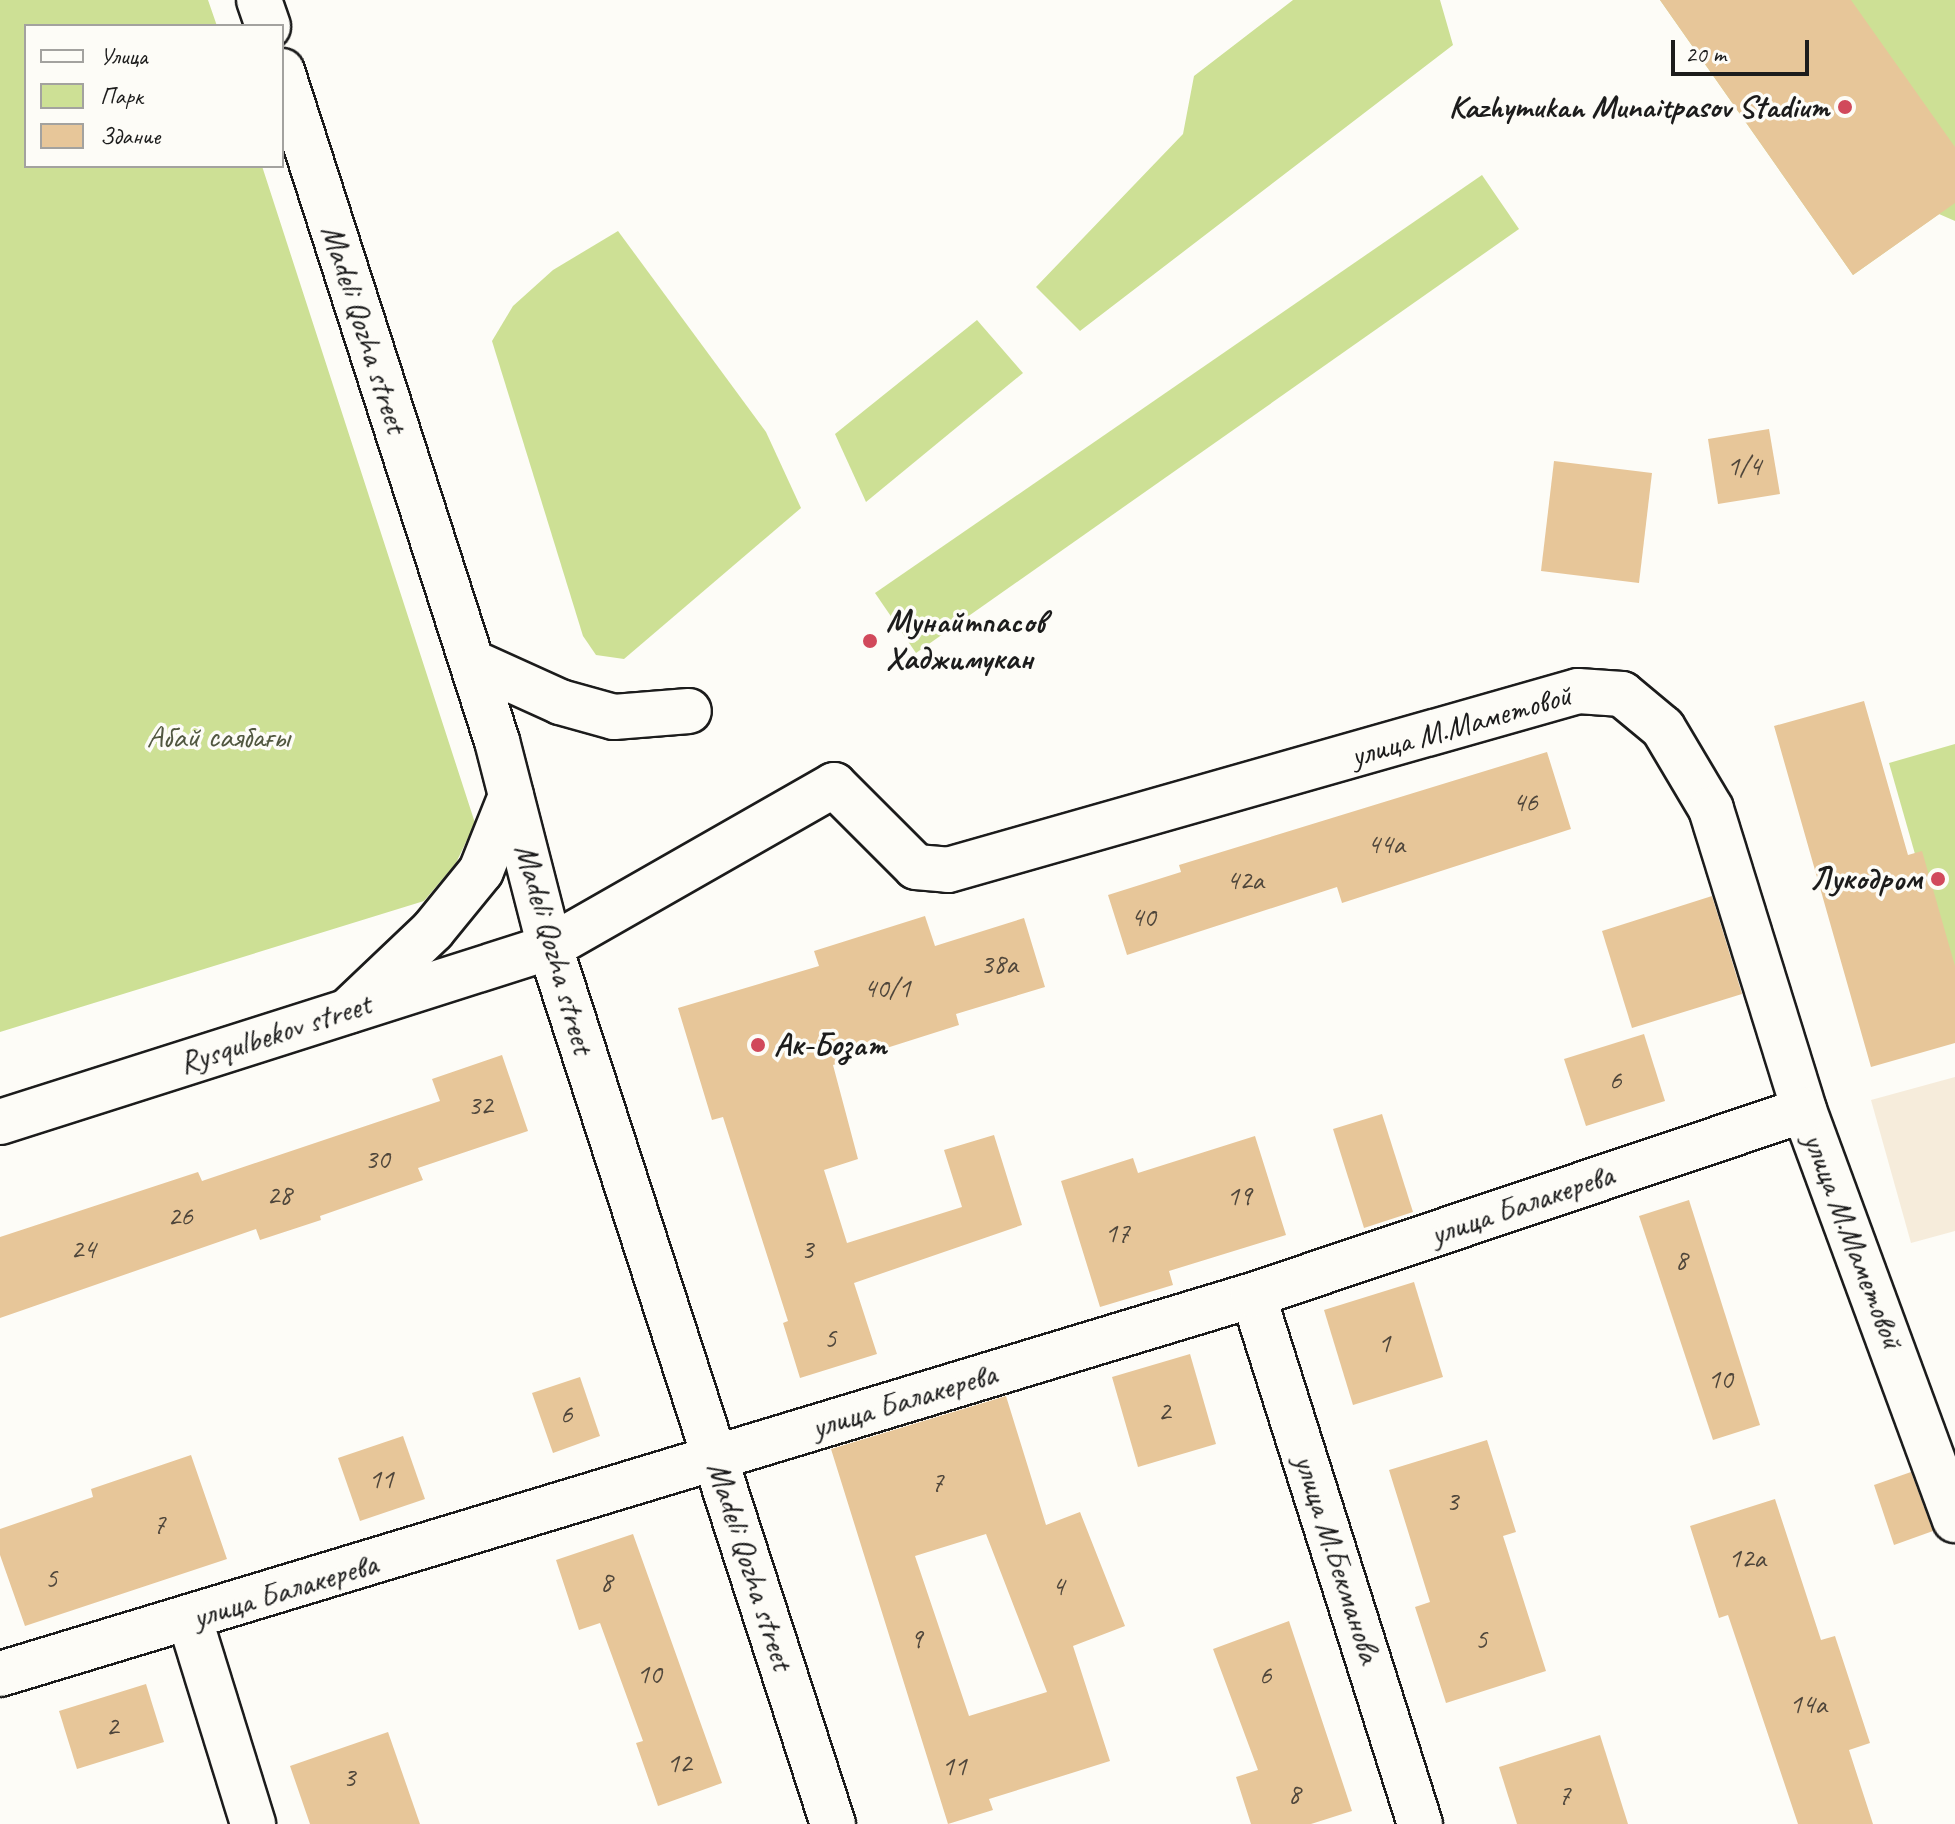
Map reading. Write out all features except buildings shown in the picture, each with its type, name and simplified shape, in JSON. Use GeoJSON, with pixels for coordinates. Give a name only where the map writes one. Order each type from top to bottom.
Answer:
{"type":"FeatureCollection","features":[{"type":"Feature","properties":{"kind":"street"},"geometry":{"type":"LineString","coordinates":[[259,0],[267,24]]}},
{"type":"Feature","properties":{"kind":"street","name":"Madeli Qozha street"},"geometry":{"type":"LineString","coordinates":[[284,77],[472,662],[550,947],[833,1824]]}},
{"type":"Feature","properties":{"kind":"street"},"geometry":{"type":"LineString","coordinates":[[472,662],[560,702],[614,717],[689,711]]}},
{"type":"Feature","properties":{"kind":"street","name":"улица М.Маметовой"},"geometry":{"type":"LineString","coordinates":[[834,785],[916,867],[948,870],[1578,691],[1622,694],[1663,728],[1711,809],[1804,1110],[1955,1520]]}},
{"type":"Feature","properties":{"kind":"street","name":"Rysqulbekov street"},"geometry":{"type":"LineString","coordinates":[[0,1122],[550,947],[834,785]]}},
{"type":"Feature","properties":{"kind":"street"},"geometry":{"type":"LineString","coordinates":[[348,1011],[433,930],[481,871],[511,796]]}},
{"type":"Feature","properties":{"kind":"street","name":"улица Балакерева"},"geometry":{"type":"LineString","coordinates":[[0,1674],[190,1620],[1253,1295],[1804,1110]]}},
{"type":"Feature","properties":{"kind":"street","name":"улица М.Бекманова"},"geometry":{"type":"LineString","coordinates":[[1253,1295],[1420,1824]]}},
{"type":"Feature","properties":{"kind":"street"},"geometry":{"type":"LineString","coordinates":[[190,1620],[253,1824]]}},
{"type":"Feature","properties":{"kind":"shaded area"},"geometry":{"type":"Polygon","coordinates":[[[1955,1077],[1955,1231],[1911,1243],[1871,1100],[1955,1077]]]}},
{"type":"Feature","properties":{"kind":"green space","name":"Абай саябағы"},"geometry":{"type":"Polygon","coordinates":[[[0,0],[208,0],[216,24],[24,24],[24,168],[263,168],[475,823],[456,863],[424,901],[0,1032],[0,0]]]}},
{"type":"Feature","properties":{"kind":"green space"},"geometry":{"type":"Polygon","coordinates":[[[1293,0],[1440,0],[1453,45],[1080,331],[1036,287],[1183,134],[1194,76],[1293,0]]]}},
{"type":"Feature","properties":{"kind":"green space","name":"Kazhymukan Munaitpasov Stadium"},"geometry":{"type":"Polygon","coordinates":[[[1660,0],[1955,0],[1955,221],[1939,214],[1853,275],[1660,0]]]}},
{"type":"Feature","properties":{"kind":"green space"},"geometry":{"type":"Polygon","coordinates":[[[1482,175],[1519,229],[916,653],[875,593],[1482,175]]]}},
{"type":"Feature","properties":{"kind":"green space"},"geometry":{"type":"Polygon","coordinates":[[[618,231],[766,432],[801,508],[624,659],[596,655],[583,636],[492,341],[513,306],[553,270],[618,231]]]}},
{"type":"Feature","properties":{"kind":"green space"},"geometry":{"type":"Polygon","coordinates":[[[977,320],[1023,373],[866,502],[835,434],[977,320]]]}},
{"type":"Feature","properties":{"kind":"green space","name":"Лукодром"},"geometry":{"type":"Polygon","coordinates":[[[1955,744],[1955,994],[1889,763],[1955,744]]]}},
{"type":"Feature","properties":{"kind":"place","name":"Kazhymukan Munaitpasov Stadium"},"geometry":{"type":"Point","coordinates":[1845,107]}},
{"type":"Feature","properties":{"kind":"place","name":"Мунайтпасов Хаджимукан"},"geometry":{"type":"Point","coordinates":[870,641]}},
{"type":"Feature","properties":{"kind":"place","name":"Лукодром"},"geometry":{"type":"Point","coordinates":[1938,879]}},
{"type":"Feature","properties":{"kind":"place","name":"Ак-Бозат"},"geometry":{"type":"Point","coordinates":[758,1045]}}]}
